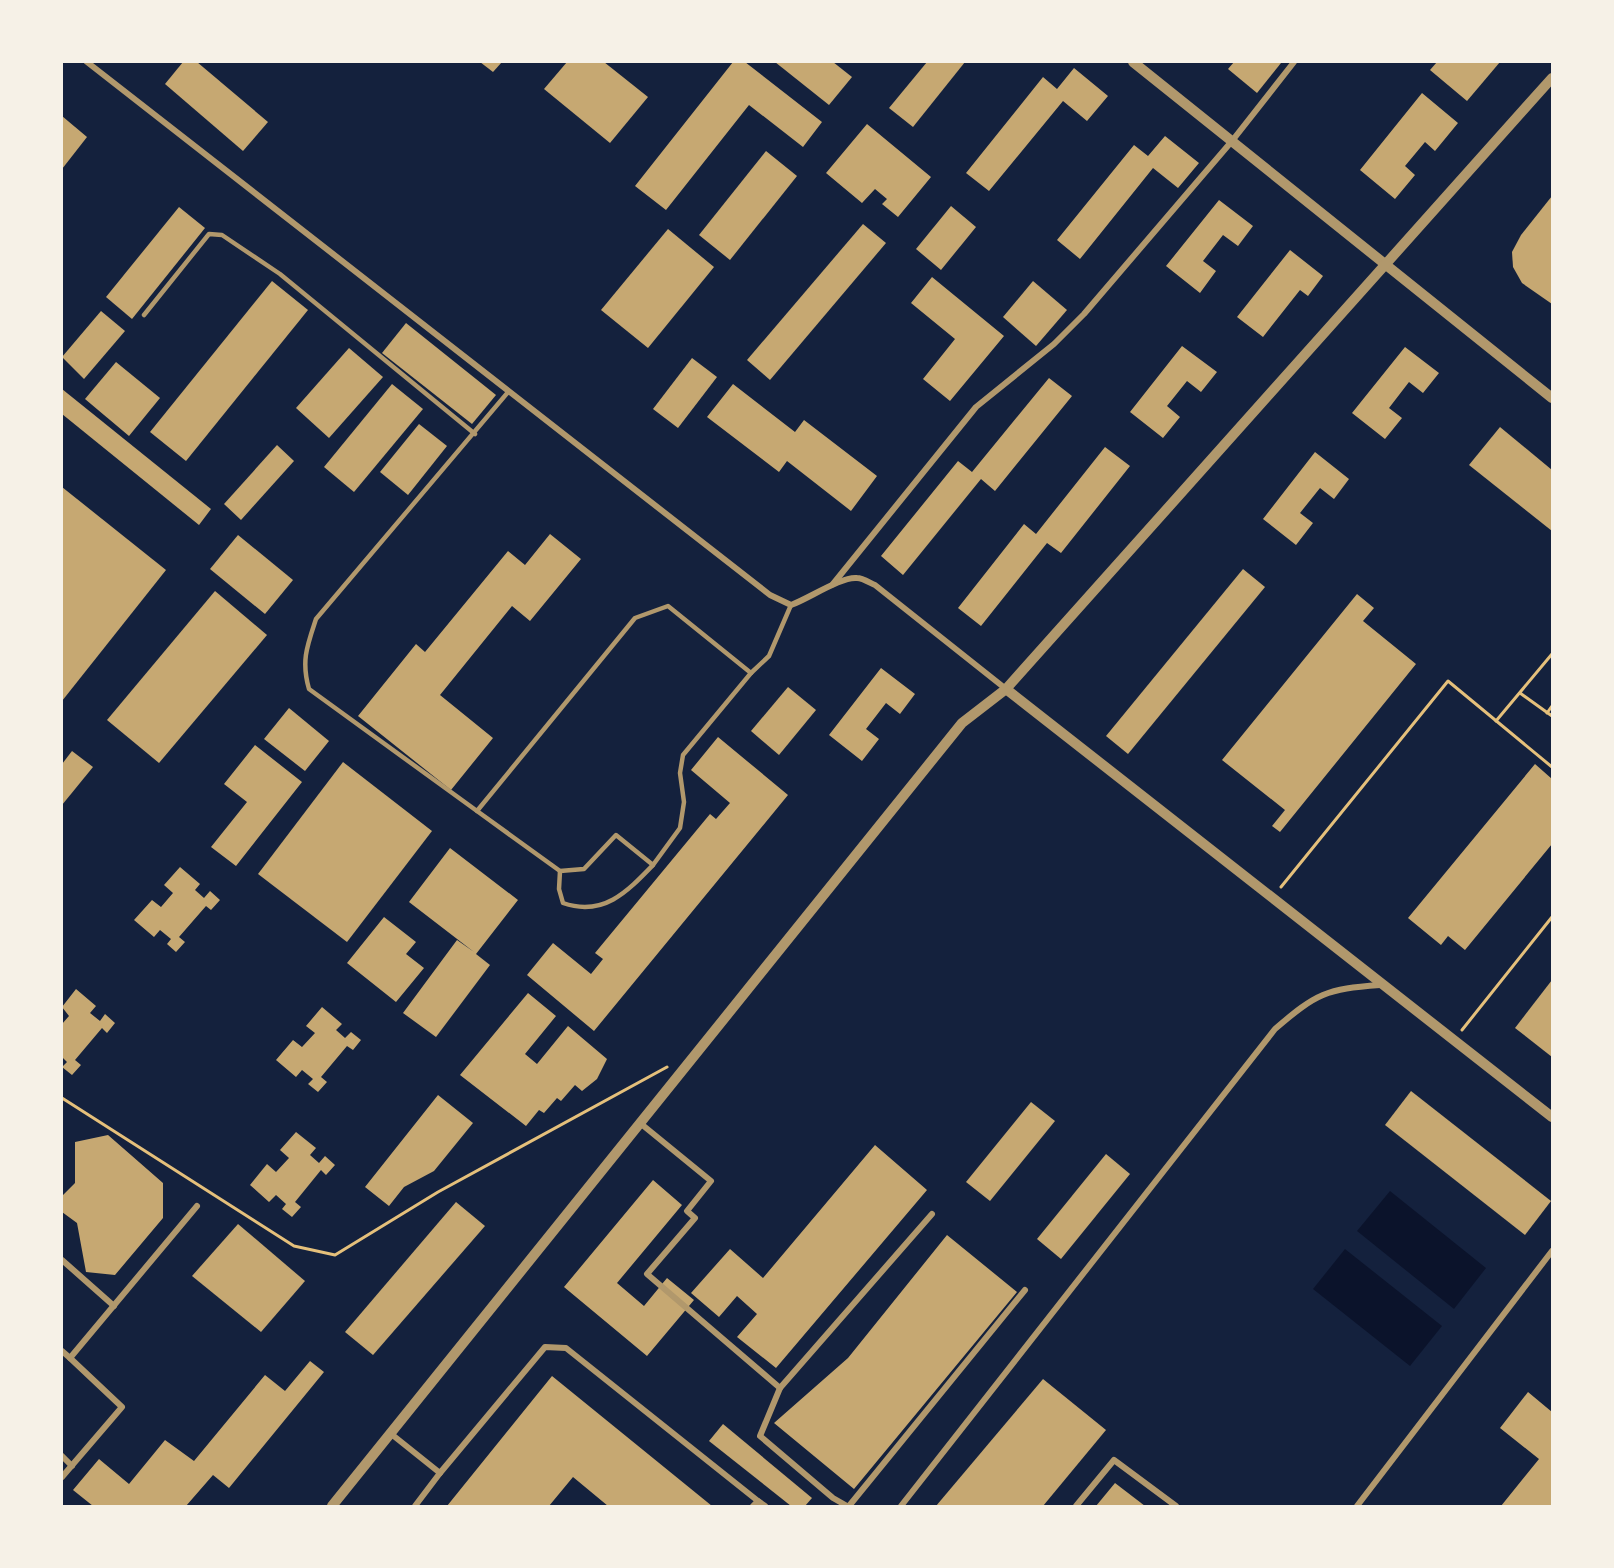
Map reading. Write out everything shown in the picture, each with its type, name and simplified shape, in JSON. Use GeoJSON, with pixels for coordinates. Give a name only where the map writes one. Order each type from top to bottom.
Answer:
{"type":"FeatureCollection","features":[{"type":"Feature","properties":{"kind":"street"},"geometry":{"type":"LineString","coordinates":[[87,62],[770,595],[791,605],[812,597],[833,584],[857,577],[875,585],[1006,690],[1273,896],[1380,985],[1552,1117]]}},
{"type":"Feature","properties":{"kind":"street"},"geometry":{"type":"LineString","coordinates":[[1133,62],[1552,398]]}},
{"type":"Feature","properties":{"kind":"street"},"geometry":{"type":"LineString","coordinates":[[833,584],[976,407],[1054,344],[1084,314],[1232,141],[1294,62]]}},
{"type":"Feature","properties":{"kind":"street"},"geometry":{"type":"LineString","coordinates":[[332,1506],[962,723],[1006,690],[1387,266],[1552,78]]}},
{"type":"Feature","properties":{"kind":"street"},"geometry":{"type":"LineString","coordinates":[[901,1506],[1275,1029],[1309,1000],[1340,988],[1380,985]]}},
{"type":"Feature","properties":{"kind":"street"},"geometry":{"type":"LineString","coordinates":[[639,1123],[711,1181],[687,1211],[695,1218],[647,1274],[780,1388]]}},
{"type":"Feature","properties":{"kind":"street"},"geometry":{"type":"LineString","coordinates":[[70,1358],[197,1206]]}},
{"type":"Feature","properties":{"kind":"street"},"geometry":{"type":"LineString","coordinates":[[932,1214],[780,1388],[760,1436],[833,1498],[848,1506],[1025,1290]]}},
{"type":"Feature","properties":{"kind":"street"},"geometry":{"type":"LineString","coordinates":[[1357,1506],[1552,1251]]}},
{"type":"Feature","properties":{"kind":"street"},"geometry":{"type":"LineString","coordinates":[[62,1260],[114,1305]]}},
{"type":"Feature","properties":{"kind":"street"},"geometry":{"type":"LineString","coordinates":[[415,1506],[545,1347],[566,1348],[765,1506]]}},
{"type":"Feature","properties":{"kind":"street"},"geometry":{"type":"LineString","coordinates":[[62,1351],[122,1407],[62,1477]]}},
{"type":"Feature","properties":{"kind":"street"},"geometry":{"type":"LineString","coordinates":[[389,1433],[440,1473]]}},
{"type":"Feature","properties":{"kind":"street"},"geometry":{"type":"LineString","coordinates":[[62,1456],[72,1466]]}},
{"type":"Feature","properties":{"kind":"street"},"geometry":{"type":"LineString","coordinates":[[1076,1506],[1114,1460],[1176,1506]]}},
{"type":"Feature","properties":{"kind":"street"},"geometry":{"type":"LineString","coordinates":[[753,1506],[758,1500]]}},
{"type":"Feature","properties":{"kind":"lane"},"geometry":{"type":"LineString","coordinates":[[144,315],[209,234],[222,235],[280,274],[475,434]]}},
{"type":"Feature","properties":{"kind":"lane"},"geometry":{"type":"LineString","coordinates":[[509,391],[475,434],[316,619],[307,645],[303,669],[309,689],[560,871],[584,869],[616,835],[653,865]]}},
{"type":"Feature","properties":{"kind":"lane"},"geometry":{"type":"LineString","coordinates":[[560,871],[559,889],[563,903],[579,909],[604,904],[621,895],[653,865],[680,828],[684,802],[680,772],[683,755],[751,673],[769,656],[791,605]]}},
{"type":"Feature","properties":{"kind":"lane"},"geometry":{"type":"LineString","coordinates":[[477,812],[635,618],[669,606],[751,673]]}},
{"type":"Feature","properties":{"kind":"path"},"geometry":{"type":"LineString","coordinates":[[1496,721],[1552,654]]}},
{"type":"Feature","properties":{"kind":"path"},"geometry":{"type":"LineString","coordinates":[[1547,660],[1552,665]]}},
{"type":"Feature","properties":{"kind":"path"},"geometry":{"type":"LineString","coordinates":[[1273,896],[1448,681],[1552,767]]}},
{"type":"Feature","properties":{"kind":"path"},"geometry":{"type":"LineString","coordinates":[[1520,693],[1552,716]]}},
{"type":"Feature","properties":{"kind":"path"},"geometry":{"type":"LineString","coordinates":[[1547,713],[1552,706]]}},
{"type":"Feature","properties":{"kind":"path"},"geometry":{"type":"LineString","coordinates":[[1454,1040],[1552,917]]}},
{"type":"Feature","properties":{"kind":"path"},"geometry":{"type":"LineString","coordinates":[[62,1098],[294,1246],[335,1255],[438,1192],[667,1066]]}},
{"type":"Feature","properties":{"kind":"water"},"geometry":{"type":"Polygon","coordinates":[[[1390,1191],[1486,1268],[1454,1309],[1357,1231],[1390,1191]]]}},
{"type":"Feature","properties":{"kind":"water"},"geometry":{"type":"Polygon","coordinates":[[[1345,1249],[1442,1326],[1410,1366],[1313,1289],[1345,1249]]]}},
{"type":"Feature","properties":{"kind":"building"},"geometry":{"type":"Polygon","coordinates":[[[183,62],[197,62],[268,122],[243,151],[165,84],[183,62]]]}},
{"type":"Feature","properties":{"kind":"building"},"geometry":{"type":"Polygon","coordinates":[[[480,62],[502,62],[493,72],[480,62]]]}},
{"type":"Feature","properties":{"kind":"building"},"geometry":{"type":"Polygon","coordinates":[[[567,62],[604,62],[648,97],[610,143],[544,89],[567,62]]]}},
{"type":"Feature","properties":{"kind":"building"},"geometry":{"type":"Polygon","coordinates":[[[733,62],[745,62],[822,122],[803,147],[749,105],[666,210],[635,186],[733,62]]]}},
{"type":"Feature","properties":{"kind":"building"},"geometry":{"type":"Polygon","coordinates":[[[775,62],[833,62],[852,77],[829,105],[775,62]]]}},
{"type":"Feature","properties":{"kind":"building"},"geometry":{"type":"Polygon","coordinates":[[[927,62],[965,62],[913,127],[889,108],[927,62]]]}},
{"type":"Feature","properties":{"kind":"building"},"geometry":{"type":"Polygon","coordinates":[[[1234,62],[1281,63],[1257,93],[1228,69],[1234,62]]]}},
{"type":"Feature","properties":{"kind":"building"},"geometry":{"type":"Polygon","coordinates":[[[1437,62],[1500,62],[1467,101],[1430,70],[1437,62]]]}},
{"type":"Feature","properties":{"kind":"building"},"geometry":{"type":"Polygon","coordinates":[[[1074,68],[1108,96],[1087,121],[1063,101],[989,191],[966,173],[1043,77],[1057,89],[1074,68]]]}},
{"type":"Feature","properties":{"kind":"building"},"geometry":{"type":"Polygon","coordinates":[[[1422,93],[1458,123],[1435,151],[1425,142],[1405,166],[1415,175],[1395,199],[1360,170],[1422,93]]]}},
{"type":"Feature","properties":{"kind":"building"},"geometry":{"type":"Polygon","coordinates":[[[62,116],[87,137],[62,169],[62,116]]]}},
{"type":"Feature","properties":{"kind":"building"},"geometry":{"type":"Polygon","coordinates":[[[867,124],[931,177],[898,217],[882,204],[887,199],[875,189],[862,203],[826,173],[867,124]]]}},
{"type":"Feature","properties":{"kind":"building"},"geometry":{"type":"Polygon","coordinates":[[[1165,136],[1199,163],[1178,188],[1153,168],[1080,259],[1057,240],[1134,145],[1148,156],[1165,136]]]}},
{"type":"Feature","properties":{"kind":"building"},"geometry":{"type":"Polygon","coordinates":[[[766,151],[797,176],[730,260],[699,235],[766,151]]]}},
{"type":"Feature","properties":{"kind":"building"},"geometry":{"type":"Polygon","coordinates":[[[1552,196],[1552,304],[1522,283],[1513,267],[1512,252],[1521,235],[1552,196]]]}},
{"type":"Feature","properties":{"kind":"building"},"geometry":{"type":"Polygon","coordinates":[[[1219,200],[1253,226],[1238,246],[1223,235],[1203,261],[1216,271],[1200,293],[1166,266],[1219,200]]]}},
{"type":"Feature","properties":{"kind":"building"},"geometry":{"type":"Polygon","coordinates":[[[951,206],[976,227],[941,270],[916,249],[951,206]]]}},
{"type":"Feature","properties":{"kind":"building"},"geometry":{"type":"Polygon","coordinates":[[[179,207],[205,228],[132,319],[106,297],[179,207]]]}},
{"type":"Feature","properties":{"kind":"building"},"geometry":{"type":"Polygon","coordinates":[[[863,224],[886,243],[770,380],[747,360],[863,224]]]}},
{"type":"Feature","properties":{"kind":"building"},"geometry":{"type":"Polygon","coordinates":[[[668,229],[714,267],[648,348],[601,310],[668,229]]]}},
{"type":"Feature","properties":{"kind":"building"},"geometry":{"type":"Polygon","coordinates":[[[1290,250],[1323,276],[1308,296],[1300,290],[1263,337],[1237,317],[1290,250]]]}},
{"type":"Feature","properties":{"kind":"building"},"geometry":{"type":"Polygon","coordinates":[[[932,277],[1004,336],[950,401],[923,379],[955,339],[911,303],[932,277]]]}},
{"type":"Feature","properties":{"kind":"building"},"geometry":{"type":"Polygon","coordinates":[[[272,281],[308,310],[186,461],[150,432],[272,281]]]}},
{"type":"Feature","properties":{"kind":"building"},"geometry":{"type":"Polygon","coordinates":[[[1033,281],[1067,310],[1036,346],[1003,317],[1033,281]]]}},
{"type":"Feature","properties":{"kind":"building"},"geometry":{"type":"Polygon","coordinates":[[[101,311],[125,331],[84,379],[62,357],[101,311]]]}},
{"type":"Feature","properties":{"kind":"building"},"geometry":{"type":"Polygon","coordinates":[[[406,323],[496,395],[472,424],[382,353],[406,323]]]}},
{"type":"Feature","properties":{"kind":"building"},"geometry":{"type":"Polygon","coordinates":[[[1182,346],[1217,372],[1201,392],[1187,381],[1167,406],[1180,417],[1163,438],[1130,412],[1182,346]]]}},
{"type":"Feature","properties":{"kind":"building"},"geometry":{"type":"Polygon","coordinates":[[[1405,347],[1439,373],[1423,393],[1409,382],[1389,408],[1402,418],[1385,439],[1352,413],[1405,347]]]}},
{"type":"Feature","properties":{"kind":"building"},"geometry":{"type":"Polygon","coordinates":[[[349,348],[383,377],[329,438],[296,408],[349,348]]]}},
{"type":"Feature","properties":{"kind":"building"},"geometry":{"type":"Polygon","coordinates":[[[692,358],[717,377],[678,428],[653,409],[692,358]]]}},
{"type":"Feature","properties":{"kind":"building"},"geometry":{"type":"Polygon","coordinates":[[[116,362],[160,398],[129,436],[85,399],[116,362]]]}},
{"type":"Feature","properties":{"kind":"building"},"geometry":{"type":"Polygon","coordinates":[[[1049,378],[1072,396],[995,491],[981,479],[903,575],[881,556],[958,461],[972,472],[1049,378]]]}},
{"type":"Feature","properties":{"kind":"building"},"geometry":{"type":"Polygon","coordinates":[[[392,384],[423,409],[354,492],[324,467],[392,384]]]}},
{"type":"Feature","properties":{"kind":"building"},"geometry":{"type":"Polygon","coordinates":[[[733,384],[795,432],[804,420],[877,476],[851,511],[787,461],[779,472],[707,417],[733,384]]]}},
{"type":"Feature","properties":{"kind":"building"},"geometry":{"type":"Polygon","coordinates":[[[62,389],[211,509],[199,525],[62,414],[62,389]]]}},
{"type":"Feature","properties":{"kind":"building"},"geometry":{"type":"Polygon","coordinates":[[[419,424],[447,446],[408,495],[380,472],[419,424]]]}},
{"type":"Feature","properties":{"kind":"building"},"geometry":{"type":"Polygon","coordinates":[[[1500,427],[1552,470],[1552,531],[1469,465],[1500,427]]]}},
{"type":"Feature","properties":{"kind":"building"},"geometry":{"type":"Polygon","coordinates":[[[277,445],[294,461],[241,520],[224,504],[277,445]]]}},
{"type":"Feature","properties":{"kind":"building"},"geometry":{"type":"Polygon","coordinates":[[[1105,447],[1130,466],[1061,553],[1047,543],[981,626],[958,608],[1024,524],[1036,534],[1105,447]]]}},
{"type":"Feature","properties":{"kind":"building"},"geometry":{"type":"Polygon","coordinates":[[[1315,452],[1349,479],[1334,499],[1320,488],[1300,513],[1313,523],[1296,545],[1263,519],[1315,452]]]}},
{"type":"Feature","properties":{"kind":"building"},"geometry":{"type":"Polygon","coordinates":[[[62,487],[166,570],[62,701],[62,487]]]}},
{"type":"Feature","properties":{"kind":"building"},"geometry":{"type":"Polygon","coordinates":[[[550,534],[581,559],[530,621],[512,606],[440,695],[493,738],[451,790],[358,716],[416,644],[425,652],[508,551],[525,565],[550,534]]]}},
{"type":"Feature","properties":{"kind":"building"},"geometry":{"type":"Polygon","coordinates":[[[238,535],[293,580],[265,614],[210,569],[238,535]]]}},
{"type":"Feature","properties":{"kind":"building"},"geometry":{"type":"Polygon","coordinates":[[[1243,569],[1265,587],[1128,754],[1106,736],[1243,569]]]}},
{"type":"Feature","properties":{"kind":"building"},"geometry":{"type":"Polygon","coordinates":[[[215,591],[267,635],[159,763],[107,720],[215,591]]]}},
{"type":"Feature","properties":{"kind":"building"},"geometry":{"type":"Polygon","coordinates":[[[1357,594],[1374,608],[1363,621],[1416,664],[1280,832],[1272,826],[1285,810],[1222,760],[1357,594]]]}},
{"type":"Feature","properties":{"kind":"building"},"geometry":{"type":"Polygon","coordinates":[[[881,668],[915,694],[900,714],[886,703],[866,729],[879,739],[862,761],[829,735],[881,668]]]}},
{"type":"Feature","properties":{"kind":"building"},"geometry":{"type":"Polygon","coordinates":[[[788,687],[816,710],[779,755],[751,731],[788,687]]]}},
{"type":"Feature","properties":{"kind":"building"},"geometry":{"type":"Polygon","coordinates":[[[289,708],[329,741],[305,771],[264,739],[289,708]]]}},
{"type":"Feature","properties":{"kind":"building"},"geometry":{"type":"Polygon","coordinates":[[[718,737],[788,795],[594,1031],[527,975],[553,943],[591,974],[603,959],[595,953],[710,814],[716,819],[730,803],[691,770],[718,737]]]}},
{"type":"Feature","properties":{"kind":"building"},"geometry":{"type":"Polygon","coordinates":[[[255,745],[302,782],[236,866],[211,847],[247,802],[224,784],[255,745]]]}},
{"type":"Feature","properties":{"kind":"building"},"geometry":{"type":"Polygon","coordinates":[[[72,751],[93,767],[62,805],[62,764],[72,751]]]}},
{"type":"Feature","properties":{"kind":"building"},"geometry":{"type":"Polygon","coordinates":[[[343,762],[432,831],[347,942],[258,874],[343,762]]]}},
{"type":"Feature","properties":{"kind":"building"},"geometry":{"type":"Polygon","coordinates":[[[1535,764],[1552,779],[1552,844],[1465,950],[1448,936],[1441,945],[1408,918],[1535,764]]]}},
{"type":"Feature","properties":{"kind":"building"},"geometry":{"type":"Polygon","coordinates":[[[450,848],[518,900],[476,954],[490,965],[436,1037],[403,1013],[457,940],[474,952],[409,902],[450,848]]]}},
{"type":"Feature","properties":{"kind":"building"},"geometry":{"type":"Polygon","coordinates":[[[180,867],[200,884],[195,890],[204,898],[210,891],[220,900],[211,910],[206,906],[179,937],[185,942],[176,952],[167,944],[171,939],[160,930],[154,937],[134,920],[152,900],[161,907],[173,893],[164,885],[180,867]]]}},
{"type":"Feature","properties":{"kind":"building"},"geometry":{"type":"Polygon","coordinates":[[[384,917],[416,942],[406,954],[424,968],[396,1002],[347,963],[384,917]]]}},
{"type":"Feature","properties":{"kind":"building"},"geometry":{"type":"Polygon","coordinates":[[[1552,980],[1552,1057],[1515,1028],[1552,980]]]}},
{"type":"Feature","properties":{"kind":"building"},"geometry":{"type":"Polygon","coordinates":[[[76,989],[96,1006],[90,1013],[100,1021],[105,1014],[115,1023],[107,1033],[102,1028],[75,1060],[81,1065],[72,1075],[62,1067],[67,1062],[62,1057],[62,1024],[69,1016],[62,1007],[76,989]]]}},
{"type":"Feature","properties":{"kind":"building"},"geometry":{"type":"Polygon","coordinates":[[[528,993],[556,1016],[525,1054],[537,1064],[568,1026],[607,1059],[597,1079],[582,1091],[575,1085],[561,1101],[557,1098],[544,1113],[539,1110],[526,1126],[460,1075],[528,993]]]}},
{"type":"Feature","properties":{"kind":"building"},"geometry":{"type":"Polygon","coordinates":[[[322,1007],[342,1024],[336,1030],[345,1038],[351,1032],[361,1040],[353,1050],[347,1046],[321,1077],[327,1082],[318,1092],[308,1084],[313,1079],[302,1070],[296,1077],[276,1060],[293,1040],[302,1047],[315,1033],[306,1026],[322,1007]]]}},
{"type":"Feature","properties":{"kind":"building"},"geometry":{"type":"Polygon","coordinates":[[[1411,1091],[1551,1201],[1525,1235],[1385,1125],[1411,1091]]]}},
{"type":"Feature","properties":{"kind":"building"},"geometry":{"type":"Polygon","coordinates":[[[438,1095],[473,1123],[434,1171],[404,1187],[389,1206],[365,1187],[438,1095]]]}},
{"type":"Feature","properties":{"kind":"building"},"geometry":{"type":"Polygon","coordinates":[[[1031,1102],[1055,1121],[990,1201],[966,1182],[1031,1102]]]}},
{"type":"Feature","properties":{"kind":"building"},"geometry":{"type":"Polygon","coordinates":[[[296,1132],[316,1148],[310,1155],[319,1163],[325,1156],[335,1165],[326,1175],[321,1170],[295,1202],[301,1207],[292,1217],[282,1209],[286,1204],[276,1195],[269,1202],[250,1185],[267,1164],[276,1172],[289,1158],[280,1150],[296,1132]]]}},
{"type":"Feature","properties":{"kind":"building"},"geometry":{"type":"Polygon","coordinates":[[[108,1135],[163,1183],[163,1218],[115,1275],[86,1272],[77,1223],[62,1212],[62,1196],[75,1183],[75,1142],[108,1135]]]}},
{"type":"Feature","properties":{"kind":"building"},"geometry":{"type":"Polygon","coordinates":[[[875,1145],[927,1190],[776,1368],[737,1337],[757,1314],[737,1296],[719,1317],[691,1293],[730,1249],[763,1278],[875,1145]]]}},
{"type":"Feature","properties":{"kind":"building"},"geometry":{"type":"Polygon","coordinates":[[[1106,1154],[1130,1174],[1061,1259],[1037,1239],[1106,1154]]]}},
{"type":"Feature","properties":{"kind":"building"},"geometry":{"type":"Polygon","coordinates":[[[653,1180],[682,1205],[617,1283],[644,1306],[667,1278],[694,1300],[647,1356],[564,1287],[653,1180]]]}},
{"type":"Feature","properties":{"kind":"building"},"geometry":{"type":"Polygon","coordinates":[[[456,1202],[485,1226],[373,1355],[345,1332],[456,1202]]]}},
{"type":"Feature","properties":{"kind":"building"},"geometry":{"type":"Polygon","coordinates":[[[238,1224],[305,1281],[261,1332],[192,1276],[238,1224]]]}},
{"type":"Feature","properties":{"kind":"building"},"geometry":{"type":"Polygon","coordinates":[[[947,1235],[1017,1292],[854,1489],[774,1423],[848,1358],[947,1235]]]}},
{"type":"Feature","properties":{"kind":"building"},"geometry":{"type":"Polygon","coordinates":[[[310,1361],[324,1372],[229,1488],[213,1475],[186,1506],[93,1506],[73,1490],[99,1459],[129,1484],[165,1440],[194,1461],[265,1375],[285,1391],[310,1361]]]}},
{"type":"Feature","properties":{"kind":"building"},"geometry":{"type":"Polygon","coordinates":[[[552,1376],[712,1506],[608,1506],[573,1477],[549,1506],[447,1506],[552,1376]]]}},
{"type":"Feature","properties":{"kind":"building"},"geometry":{"type":"Polygon","coordinates":[[[1043,1379],[1106,1430],[1043,1506],[936,1506],[1043,1379]]]}},
{"type":"Feature","properties":{"kind":"building"},"geometry":{"type":"Polygon","coordinates":[[[1528,1392],[1552,1412],[1552,1504],[1551,1506],[1501,1506],[1539,1459],[1500,1428],[1528,1392]]]}},
{"type":"Feature","properties":{"kind":"building"},"geometry":{"type":"Polygon","coordinates":[[[723,1424],[812,1498],[805,1506],[791,1506],[709,1441],[723,1424]]]}},
{"type":"Feature","properties":{"kind":"building"},"geometry":{"type":"Polygon","coordinates":[[[1115,1483],[1145,1506],[1096,1506],[1115,1483]]]}}]}
